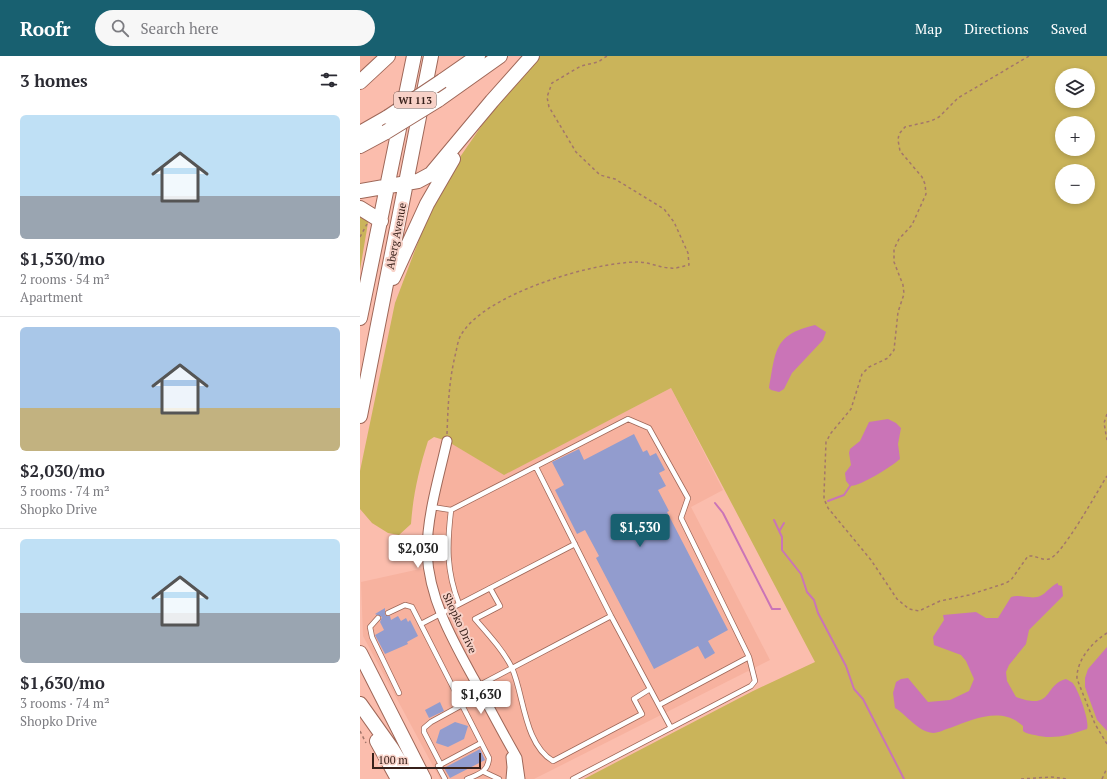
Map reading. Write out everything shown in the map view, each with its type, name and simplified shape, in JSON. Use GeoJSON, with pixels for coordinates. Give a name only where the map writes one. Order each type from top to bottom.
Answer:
{"type":"FeatureCollection","features":[{"type":"Feature","properties":{"kind":"main road","name":"Aberg Avenue"},"geometry":{"type":"LineString","coordinates":[[360,416],[384,300],[412,146],[431,56]]}},
{"type":"Feature","properties":{"kind":"main road","name":"WI 113"},"geometry":{"type":"LineString","coordinates":[[360,133],[388,117],[478,56]]}},
{"type":"Feature","properties":{"kind":"main road","name":"WI 113"},"geometry":{"type":"LineString","coordinates":[[360,146],[438,100],[500,56]]}},
{"type":"Feature","properties":{"kind":"main road"},"geometry":{"type":"LineString","coordinates":[[360,191],[421,180],[431,174],[532,56]]}},
{"type":"Feature","properties":{"kind":"main road","name":"Aberg Avenue"},"geometry":{"type":"LineString","coordinates":[[360,318],[388,185],[411,57]]}},
{"type":"Feature","properties":{"kind":"main road"},"geometry":{"type":"LineString","coordinates":[[411,57],[419,65],[421,74],[410,135],[412,146]]}},
{"type":"Feature","properties":{"kind":"main road"},"geometry":{"type":"LineString","coordinates":[[360,82],[389,58]]}},
{"type":"Feature","properties":{"kind":"main road"},"geometry":{"type":"LineString","coordinates":[[384,300],[427,204],[452,161],[486,109]]}},
{"type":"Feature","properties":{"kind":"main road"},"geometry":{"type":"LineString","coordinates":[[360,208],[381,220]]}},
{"type":"Feature","properties":{"kind":"main road"},"geometry":{"type":"LineString","coordinates":[[360,653],[424,779]]}},
{"type":"Feature","properties":{"kind":"main road"},"geometry":{"type":"LineString","coordinates":[[360,704],[398,779]]}},
{"type":"Feature","properties":{"kind":"main road"},"geometry":{"type":"LineString","coordinates":[[360,704],[392,748],[410,779]]}},
{"type":"Feature","properties":{"kind":"street","name":"Shopko Drive"},"geometry":{"type":"LineString","coordinates":[[447,441],[432,508],[427,551],[432,588],[441,614],[477,686],[517,758],[520,779]]}},
{"type":"Feature","properties":{"kind":"street","name":"Shopko Drive"},"geometry":{"type":"LineString","coordinates":[[504,734],[511,760],[511,779]]}},
{"type":"Feature","properties":{"kind":"lane"},"geometry":{"type":"LineString","coordinates":[[432,508],[451,510],[628,419],[649,428],[688,498],[681,518],[749,657],[755,681],[751,686],[573,779]]}},
{"type":"Feature","properties":{"kind":"lane"},"geometry":{"type":"LineString","coordinates":[[536,466],[611,616],[671,728]]}},
{"type":"Feature","properties":{"kind":"lane"},"geometry":{"type":"LineString","coordinates":[[451,510],[447,544],[448,566],[452,586],[459,604]]}},
{"type":"Feature","properties":{"kind":"lane"},"geometry":{"type":"LineString","coordinates":[[421,624],[575,544]]}},
{"type":"Feature","properties":{"kind":"lane"},"geometry":{"type":"LineString","coordinates":[[490,588],[500,606],[475,619],[502,652],[511,668],[530,729],[546,756],[553,761],[642,714],[634,698],[650,689]]}},
{"type":"Feature","properties":{"kind":"lane"},"geometry":{"type":"LineString","coordinates":[[388,613],[404,605],[412,607],[489,758],[488,765],[484,772],[467,779]]}},
{"type":"Feature","properties":{"kind":"lane"},"geometry":{"type":"LineString","coordinates":[[457,697],[611,616]]}},
{"type":"Feature","properties":{"kind":"lane"},"geometry":{"type":"LineString","coordinates":[[378,618],[370,627],[372,637],[399,693]]}},
{"type":"Feature","properties":{"kind":"lane"},"geometry":{"type":"LineString","coordinates":[[659,705],[749,657]]}},
{"type":"Feature","properties":{"kind":"lane"},"geometry":{"type":"LineString","coordinates":[[441,765],[424,732],[424,728],[431,722],[462,705]]}},
{"type":"Feature","properties":{"kind":"lane"},"geometry":{"type":"LineString","coordinates":[[445,779],[438,766],[481,743]]}},
{"type":"Feature","properties":{"kind":"lane"},"geometry":{"type":"LineString","coordinates":[[484,772],[499,779]]}},
{"type":"Feature","properties":{"kind":"path"},"geometry":{"type":"LineString","coordinates":[[447,441],[451,371],[460,336],[471,321],[484,311],[521,292],[583,270],[602,266],[638,262],[672,269],[689,265],[688,253],[674,222],[664,209],[615,179],[600,175],[586,163],[576,152],[549,107],[547,97],[552,83],[581,66],[598,62],[607,56]]}},
{"type":"Feature","properties":{"kind":"path"},"geometry":{"type":"LineString","coordinates":[[1029,56],[962,96],[931,121],[905,127],[899,134],[898,140],[900,151],[922,177],[925,184],[926,194],[912,225],[899,239],[894,249],[896,267],[904,289],[897,320],[896,344],[888,358],[869,367],[862,374],[851,409],[829,437],[825,447],[824,499],[828,508],[871,560],[892,593],[909,609],[919,611],[940,600],[973,594],[1006,583],[1011,580],[1028,556],[1047,560],[1055,556],[1080,521],[1107,476]]}},
{"type":"Feature","properties":{"kind":"path"},"geometry":{"type":"LineString","coordinates":[[1107,414],[1104,423],[1107,440]]}},
{"type":"Feature","properties":{"kind":"path"},"geometry":{"type":"LineString","coordinates":[[1107,633],[1080,661],[1077,673],[1077,679],[1095,724],[1107,744]]}},
{"type":"Feature","properties":{"kind":"path"},"geometry":{"type":"LineString","coordinates":[[1102,779],[1107,768]]}},
{"type":"Feature","properties":{"kind":"path"},"geometry":{"type":"LineString","coordinates":[[1021,779],[1051,777],[1067,779]]}},
{"type":"Feature","properties":{"kind":"shaded area"},"geometry":{"type":"Polygon","coordinates":[[[360,56],[390,56],[360,82],[360,56]]]}},
{"type":"Feature","properties":{"kind":"shaded area"},"geometry":{"type":"Polygon","coordinates":[[[540,56],[1107,56],[1107,779],[584,779],[753,691],[815,662],[671,388],[504,475],[447,441],[434,437],[428,441],[422,462],[415,492],[411,524],[399,535],[388,533],[372,523],[360,509],[360,471],[395,303],[428,216],[449,173],[489,115],[540,56]]]}},
{"type":"Feature","properties":{"kind":"shaded area"},"geometry":{"type":"Polygon","coordinates":[[[360,216],[369,217],[360,270],[360,216]]]}},
{"type":"Feature","properties":{"kind":"shaded area"},"geometry":{"type":"Polygon","coordinates":[[[815,325],[826,332],[823,340],[792,373],[784,389],[779,392],[771,390],[769,388],[773,364],[779,346],[791,334],[815,325]]]}},
{"type":"Feature","properties":{"kind":"shaded area"},"geometry":{"type":"Polygon","coordinates":[[[671,388],[723,490],[691,507],[770,660],[534,779],[440,779],[363,636],[361,582],[429,567],[427,551],[447,441],[504,474],[671,388]]]}},
{"type":"Feature","properties":{"kind":"shaded area"},"geometry":{"type":"Polygon","coordinates":[[[888,419],[896,423],[901,428],[898,444],[900,459],[890,467],[868,480],[850,486],[846,481],[845,473],[851,465],[849,453],[850,449],[860,441],[869,422],[888,419]]]}},
{"type":"Feature","properties":{"kind":"shaded area"},"geometry":{"type":"Polygon","coordinates":[[[1058,583],[1058,585],[1062,586],[1063,596],[1029,630],[1026,644],[1009,665],[1006,672],[1007,681],[1016,697],[1037,701],[1047,696],[1059,682],[1066,679],[1071,682],[1076,689],[1084,707],[1088,725],[1087,729],[1061,736],[1048,737],[1024,732],[1023,726],[1015,720],[997,715],[978,718],[940,732],[933,733],[927,732],[917,726],[895,708],[893,693],[896,682],[901,679],[908,678],[928,702],[950,700],[969,691],[974,679],[966,661],[961,655],[934,645],[933,637],[944,620],[943,615],[976,612],[986,618],[998,618],[1011,597],[1037,597],[1058,583]]]}},
{"type":"Feature","properties":{"kind":"shaded area"},"geometry":{"type":"Polygon","coordinates":[[[1107,647],[1107,731],[1097,720],[1085,687],[1085,678],[1088,669],[1107,647]]]}},
{"type":"Feature","properties":{"kind":"building"},"geometry":{"type":"Polygon","coordinates":[[[634,434],[643,452],[647,450],[650,456],[656,453],[665,470],[659,473],[666,486],[658,490],[669,511],[667,512],[728,630],[708,641],[715,653],[705,659],[698,646],[654,669],[596,558],[599,556],[585,530],[577,534],[555,490],[564,485],[552,462],[579,449],[584,460],[634,434]]]}},
{"type":"Feature","properties":{"kind":"building"},"geometry":{"type":"Polygon","coordinates":[[[385,608],[385,615],[390,616],[391,620],[398,616],[401,621],[406,618],[408,622],[410,620],[418,636],[407,642],[408,644],[385,654],[375,635],[384,630],[380,622],[382,617],[375,614],[385,608]]]}},
{"type":"Feature","properties":{"kind":"building"},"geometry":{"type":"Polygon","coordinates":[[[440,702],[444,711],[429,718],[425,710],[440,702]]]}},
{"type":"Feature","properties":{"kind":"building"},"geometry":{"type":"Polygon","coordinates":[[[455,722],[468,726],[464,739],[448,747],[436,743],[440,730],[455,722]]]}},
{"type":"Feature","properties":{"kind":"building"},"geometry":{"type":"Polygon","coordinates":[[[480,749],[485,760],[450,778],[444,768],[480,749]]]}},
{"type":"Feature","properties":{"kind":"waterway"},"geometry":{"type":"LineString","coordinates":[[828,501],[844,495],[850,486]]}},
{"type":"Feature","properties":{"kind":"waterway"},"geometry":{"type":"LineString","coordinates":[[715,503],[723,513],[772,609],[780,609]]}},
{"type":"Feature","properties":{"kind":"waterway"},"geometry":{"type":"LineString","coordinates":[[774,520],[782,537],[782,550],[801,574],[807,592],[814,600],[818,613],[846,666],[854,689],[863,699],[904,779]]}},
{"type":"Feature","properties":{"kind":"waterway"},"geometry":{"type":"LineString","coordinates":[[780,530],[784,523]]}}]}
